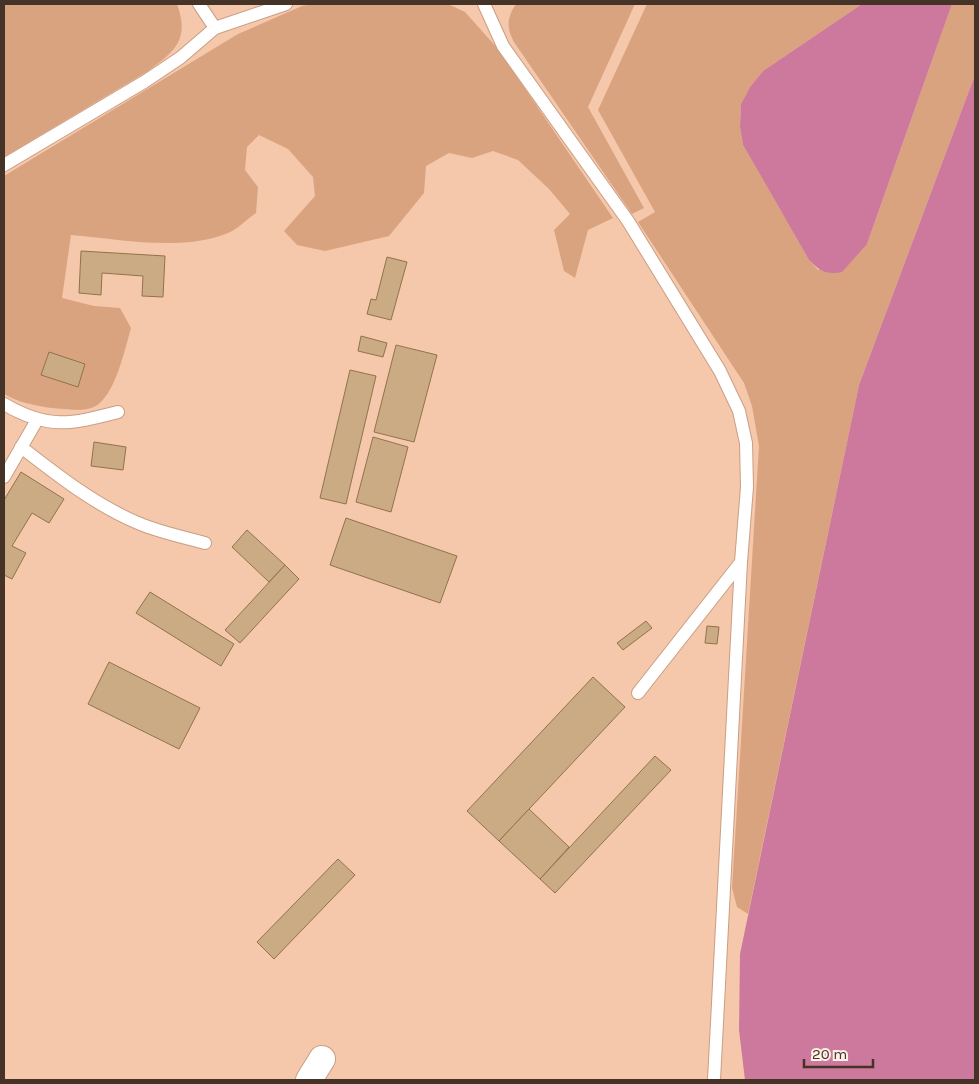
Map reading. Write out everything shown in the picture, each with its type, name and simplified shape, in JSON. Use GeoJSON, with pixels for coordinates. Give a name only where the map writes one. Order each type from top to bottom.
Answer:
{"type":"FeatureCollection","features":[{"type":"Feature","properties":{"kind":"lane"},"geometry":{"type":"LineString","coordinates":[[199,4],[215,28]]}},
{"type":"Feature","properties":{"kind":"lane"},"geometry":{"type":"LineString","coordinates":[[4,165],[144,82],[180,58],[215,28],[286,4]]}},
{"type":"Feature","properties":{"kind":"lane"},"geometry":{"type":"LineString","coordinates":[[484,4],[503,46],[628,221],[720,371],[739,411],[746,443],[746,487],[714,1080]]}},
{"type":"Feature","properties":{"kind":"lane"},"geometry":{"type":"LineString","coordinates":[[4,404],[37,420],[75,423],[118,412]]}},
{"type":"Feature","properties":{"kind":"lane"},"geometry":{"type":"LineString","coordinates":[[4,477],[37,420]]}},
{"type":"Feature","properties":{"kind":"lane"},"geometry":{"type":"LineString","coordinates":[[21,447],[66,482],[107,507],[138,523],[204,543]]}},
{"type":"Feature","properties":{"kind":"lane"},"geometry":{"type":"LineString","coordinates":[[638,693],[741,562]]}},
{"type":"Feature","properties":{"kind":"shaded area"},"geometry":{"type":"Polygon","coordinates":[[[4,4],[177,4],[181,16],[181,36],[178,44],[172,51],[148,71],[4,157],[4,4]]]}},
{"type":"Feature","properties":{"kind":"shaded area"},"geometry":{"type":"Polygon","coordinates":[[[313,4],[450,5],[465,12],[498,49],[613,218],[588,230],[575,278],[564,271],[554,230],[570,214],[549,189],[518,160],[493,151],[472,158],[449,153],[426,166],[424,193],[389,236],[325,251],[297,245],[284,231],[315,196],[313,177],[288,149],[259,135],[247,147],[245,170],[258,187],[256,213],[232,231],[210,239],[171,243],[151,243],[71,235],[62,298],[94,306],[120,308],[131,328],[118,372],[108,393],[101,402],[89,409],[52,408],[33,405],[4,394],[4,176],[238,34],[302,6],[313,4]]]}},
{"type":"Feature","properties":{"kind":"shaded area"},"geometry":{"type":"Polygon","coordinates":[[[516,4],[635,4],[588,107],[644,208],[632,214],[514,42],[510,32],[509,18],[516,4]]]}},
{"type":"Feature","properties":{"kind":"shaded area"},"geometry":{"type":"Polygon","coordinates":[[[647,4],[862,4],[763,71],[750,87],[741,104],[740,127],[743,145],[809,260],[818,270],[867,244],[952,4],[975,4],[975,75],[859,385],[748,914],[737,907],[732,888],[759,446],[752,406],[744,383],[638,222],[655,212],[598,110],[647,4]]]}},
{"type":"Feature","properties":{"kind":"shaded area"},"geometry":{"type":"Polygon","coordinates":[[[862,4],[952,4],[867,244],[842,272],[832,273],[820,269],[809,260],[743,145],[740,127],[741,104],[750,87],[763,71],[862,4]]]}},
{"type":"Feature","properties":{"kind":"shaded area"},"geometry":{"type":"Polygon","coordinates":[[[975,75],[975,1080],[745,1080],[739,1030],[740,954],[859,385],[975,75]]]}},
{"type":"Feature","properties":{"kind":"building"},"geometry":{"type":"Polygon","coordinates":[[[81,251],[165,256],[163,297],[142,296],[143,276],[102,273],[101,295],[79,293],[81,251]]]}},
{"type":"Feature","properties":{"kind":"building"},"geometry":{"type":"Polygon","coordinates":[[[387,257],[407,262],[391,320],[367,314],[371,299],[376,300],[387,257]]]}},
{"type":"Feature","properties":{"kind":"building"},"geometry":{"type":"Polygon","coordinates":[[[361,336],[387,343],[383,357],[358,351],[361,336]]]}},
{"type":"Feature","properties":{"kind":"building"},"geometry":{"type":"Polygon","coordinates":[[[396,345],[437,355],[414,442],[374,432],[396,345]]]}},
{"type":"Feature","properties":{"kind":"building"},"geometry":{"type":"Polygon","coordinates":[[[49,352],[85,364],[78,387],[41,375],[49,352]]]}},
{"type":"Feature","properties":{"kind":"building"},"geometry":{"type":"Polygon","coordinates":[[[350,370],[376,376],[346,504],[320,498],[350,370]]]}},
{"type":"Feature","properties":{"kind":"building"},"geometry":{"type":"Polygon","coordinates":[[[373,437],[408,447],[391,512],[356,502],[373,437]]]}},
{"type":"Feature","properties":{"kind":"building"},"geometry":{"type":"Polygon","coordinates":[[[94,442],[126,447],[123,470],[91,466],[94,442]]]}},
{"type":"Feature","properties":{"kind":"building"},"geometry":{"type":"Polygon","coordinates":[[[21,472],[64,499],[49,523],[32,513],[12,546],[26,553],[12,579],[4,575],[4,500],[21,472]]]}},
{"type":"Feature","properties":{"kind":"building"},"geometry":{"type":"Polygon","coordinates":[[[346,518],[457,556],[440,603],[330,565],[346,518]]]}},
{"type":"Feature","properties":{"kind":"building"},"geometry":{"type":"Polygon","coordinates":[[[247,530],[285,565],[269,582],[232,547],[247,530]]]}},
{"type":"Feature","properties":{"kind":"building"},"geometry":{"type":"Polygon","coordinates":[[[285,565],[299,579],[240,643],[225,630],[285,565]]]}},
{"type":"Feature","properties":{"kind":"building"},"geometry":{"type":"Polygon","coordinates":[[[150,592],[234,644],[221,666],[136,613],[150,592]]]}},
{"type":"Feature","properties":{"kind":"building"},"geometry":{"type":"Polygon","coordinates":[[[646,621],[652,628],[623,650],[617,643],[646,621]]]}},
{"type":"Feature","properties":{"kind":"building"},"geometry":{"type":"Polygon","coordinates":[[[707,626],[719,627],[717,644],[705,643],[707,626]]]}},
{"type":"Feature","properties":{"kind":"building"},"geometry":{"type":"Polygon","coordinates":[[[109,662],[200,708],[179,749],[88,704],[109,662]]]}},
{"type":"Feature","properties":{"kind":"building"},"geometry":{"type":"Polygon","coordinates":[[[593,677],[625,707],[499,841],[467,811],[593,677]]]}},
{"type":"Feature","properties":{"kind":"building"},"geometry":{"type":"Polygon","coordinates":[[[655,756],[671,770],[555,893],[540,879],[655,756]]]}},
{"type":"Feature","properties":{"kind":"building"},"geometry":{"type":"Polygon","coordinates":[[[529,809],[569,847],[540,879],[499,841],[529,809]]]}},
{"type":"Feature","properties":{"kind":"building"},"geometry":{"type":"Polygon","coordinates":[[[338,859],[355,875],[274,959],[257,942],[338,859]]]}}]}
